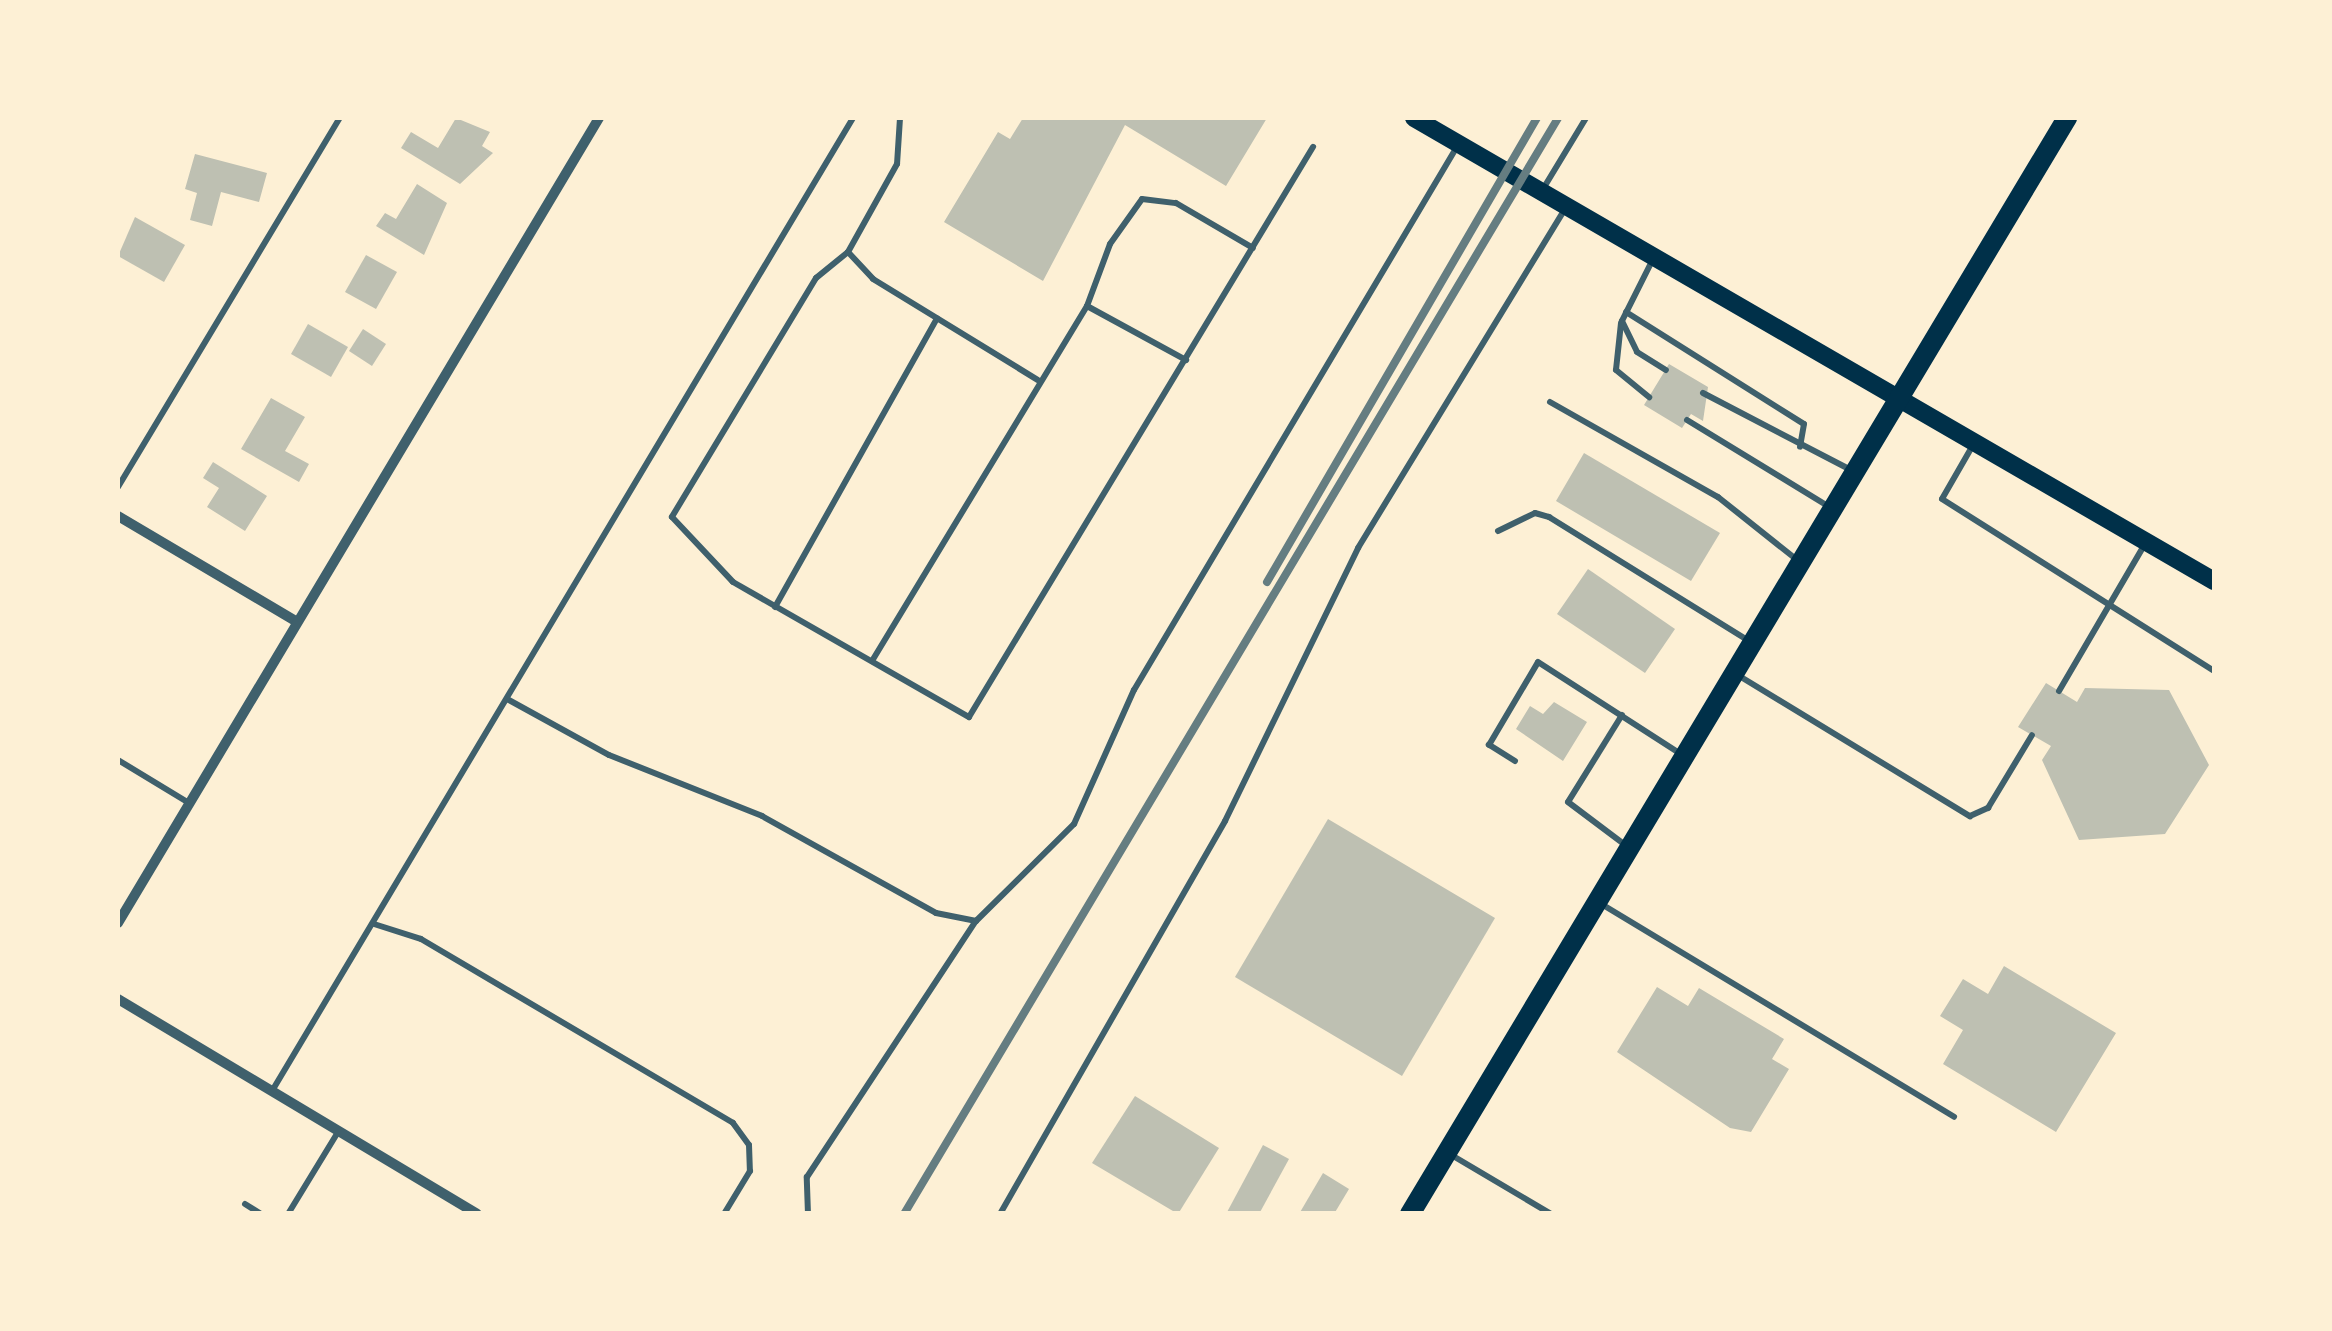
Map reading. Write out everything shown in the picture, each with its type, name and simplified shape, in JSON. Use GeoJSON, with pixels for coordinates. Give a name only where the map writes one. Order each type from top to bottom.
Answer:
{"type":"FeatureCollection","features":[{"type":"Feature","properties":{"kind":"main road"},"geometry":{"type":"LineString","coordinates":[[1414,118],[1653,259],[1901,395],[2214,581]]}},
{"type":"Feature","properties":{"kind":"main road"},"geometry":{"type":"LineString","coordinates":[[1410,1214],[2067,118]]}},
{"type":"Feature","properties":{"kind":"street"},"geometry":{"type":"LineString","coordinates":[[118,924],[599,118]]}},
{"type":"Feature","properties":{"kind":"street"},"geometry":{"type":"LineString","coordinates":[[118,516],[296,622]]}},
{"type":"Feature","properties":{"kind":"street"},"geometry":{"type":"LineString","coordinates":[[118,999],[476,1214]]}},
{"type":"Feature","properties":{"kind":"lane"},"geometry":{"type":"LineString","coordinates":[[118,487],[340,118]]}},
{"type":"Feature","properties":{"kind":"lane"},"geometry":{"type":"LineString","coordinates":[[272,1091],[853,118]]}},
{"type":"Feature","properties":{"kind":"lane"},"geometry":{"type":"LineString","coordinates":[[900,118],[897,164],[848,252],[816,278],[672,517],[733,582],[969,717],[1314,147]]}},
{"type":"Feature","properties":{"kind":"lane"},"geometry":{"type":"LineString","coordinates":[[1540,194],[1586,118]]}},
{"type":"Feature","properties":{"kind":"lane"},"geometry":{"type":"LineString","coordinates":[[808,1214],[807,1177],[976,921],[1074,824],[1134,690],[1458,144]]}},
{"type":"Feature","properties":{"kind":"lane"},"geometry":{"type":"LineString","coordinates":[[872,661],[1038,380],[1087,306],[1110,244],[1142,199],[1176,204],[1253,248]]}},
{"type":"Feature","properties":{"kind":"lane"},"geometry":{"type":"LineString","coordinates":[[1000,1214],[1224,821],[1358,548],[1565,208]]}},
{"type":"Feature","properties":{"kind":"lane"},"geometry":{"type":"LineString","coordinates":[[848,252],[873,280],[1038,380]]}},
{"type":"Feature","properties":{"kind":"lane"},"geometry":{"type":"LineString","coordinates":[[1649,397],[1616,370],[1622,321],[1653,259]]}},
{"type":"Feature","properties":{"kind":"lane"},"geometry":{"type":"LineString","coordinates":[[1087,306],[1186,360]]}},
{"type":"Feature","properties":{"kind":"lane"},"geometry":{"type":"LineString","coordinates":[[1626,312],[1804,424],[1800,447]]}},
{"type":"Feature","properties":{"kind":"lane"},"geometry":{"type":"LineString","coordinates":[[776,606],[937,318]]}},
{"type":"Feature","properties":{"kind":"lane"},"geometry":{"type":"LineString","coordinates":[[1622,321],[1637,352],[1666,370]]}},
{"type":"Feature","properties":{"kind":"lane"},"geometry":{"type":"LineString","coordinates":[[1703,394],[1855,472]]}},
{"type":"Feature","properties":{"kind":"lane"},"geometry":{"type":"LineString","coordinates":[[1550,402],[1718,497],[1801,562]]}},
{"type":"Feature","properties":{"kind":"lane"},"geometry":{"type":"LineString","coordinates":[[1687,420],[1833,509]]}},
{"type":"Feature","properties":{"kind":"lane"},"geometry":{"type":"LineString","coordinates":[[1976,440],[1942,499],[2111,601],[2214,671]]}},
{"type":"Feature","properties":{"kind":"lane"},"geometry":{"type":"LineString","coordinates":[[1498,531],[1535,513],[1549,517],[1752,643]]}},
{"type":"Feature","properties":{"kind":"lane"},"geometry":{"type":"LineString","coordinates":[[2059,691],[2146,540]]}},
{"type":"Feature","properties":{"kind":"lane"},"geometry":{"type":"LineString","coordinates":[[1515,761],[1489,745],[1538,662],[1685,756]]}},
{"type":"Feature","properties":{"kind":"lane"},"geometry":{"type":"LineString","coordinates":[[1734,673],[1970,816],[1988,808],[2032,735]]}},
{"type":"Feature","properties":{"kind":"lane"},"geometry":{"type":"LineString","coordinates":[[507,699],[609,755],[762,816],[936,913],[976,921]]}},
{"type":"Feature","properties":{"kind":"lane"},"geometry":{"type":"LineString","coordinates":[[1622,715],[1568,802],[1630,848]]}},
{"type":"Feature","properties":{"kind":"lane"},"geometry":{"type":"LineString","coordinates":[[118,760],[189,804]]}},
{"type":"Feature","properties":{"kind":"lane"},"geometry":{"type":"LineString","coordinates":[[1597,902],[1954,1117]]}},
{"type":"Feature","properties":{"kind":"lane"},"geometry":{"type":"LineString","coordinates":[[374,924],[421,939],[732,1123],[750,1145],[750,1171],[724,1214]]}},
{"type":"Feature","properties":{"kind":"lane"},"geometry":{"type":"LineString","coordinates":[[288,1214],[338,1131]]}},
{"type":"Feature","properties":{"kind":"lane"},"geometry":{"type":"LineString","coordinates":[[1447,1152],[1551,1214]]}},
{"type":"Feature","properties":{"kind":"lane"},"geometry":{"type":"LineString","coordinates":[[245,1204],[261,1214]]}},
{"type":"Feature","properties":{"kind":"building"},"geometry":{"type":"Polygon","coordinates":[[[456,118],[490,132],[482,146],[493,153],[460,184],[401,148],[411,132],[438,148],[456,118]]]}},
{"type":"Feature","properties":{"kind":"building"},"geometry":{"type":"Polygon","coordinates":[[[1023,118],[1267,118],[1226,186],[1125,125],[1043,281],[944,222],[998,132],[1010,139],[1023,118]]]}},
{"type":"Feature","properties":{"kind":"building"},"geometry":{"type":"Polygon","coordinates":[[[195,154],[267,173],[259,202],[221,192],[212,226],[190,220],[197,193],[185,189],[195,154]]]}},
{"type":"Feature","properties":{"kind":"building"},"geometry":{"type":"Polygon","coordinates":[[[417,184],[447,203],[424,255],[376,226],[385,213],[396,219],[417,184]]]}},
{"type":"Feature","properties":{"kind":"building"},"geometry":{"type":"Polygon","coordinates":[[[135,217],[185,245],[164,282],[118,256],[135,217]]]}},
{"type":"Feature","properties":{"kind":"building"},"geometry":{"type":"Polygon","coordinates":[[[366,255],[397,272],[376,309],[345,292],[366,255]]]}},
{"type":"Feature","properties":{"kind":"building"},"geometry":{"type":"Polygon","coordinates":[[[308,324],[348,347],[331,377],[291,354],[308,324]]]}},
{"type":"Feature","properties":{"kind":"building"},"geometry":{"type":"Polygon","coordinates":[[[363,329],[386,344],[372,366],[349,351],[363,329]]]}},
{"type":"Feature","properties":{"kind":"building"},"geometry":{"type":"Polygon","coordinates":[[[1669,364],[1708,387],[1703,421],[1691,414],[1682,428],[1644,405],[1669,364]]]}},
{"type":"Feature","properties":{"kind":"building"},"geometry":{"type":"Polygon","coordinates":[[[271,398],[305,417],[285,451],[309,464],[299,482],[241,449],[271,398]]]}},
{"type":"Feature","properties":{"kind":"building"},"geometry":{"type":"Polygon","coordinates":[[[1584,453],[1720,533],[1691,581],[1556,501],[1584,453]]]}},
{"type":"Feature","properties":{"kind":"building"},"geometry":{"type":"Polygon","coordinates":[[[213,462],[267,496],[245,531],[207,507],[219,488],[203,478],[213,462]]]}},
{"type":"Feature","properties":{"kind":"building"},"geometry":{"type":"Polygon","coordinates":[[[1588,569],[1675,629],[1645,673],[1557,614],[1588,569]]]}},
{"type":"Feature","properties":{"kind":"building"},"geometry":{"type":"Polygon","coordinates":[[[2046,683],[2077,702],[2085,688],[2169,690],[2209,765],[2165,834],[2079,840],[2042,760],[2051,746],[2018,727],[2046,683]]]}},
{"type":"Feature","properties":{"kind":"building"},"geometry":{"type":"Polygon","coordinates":[[[1554,702],[1587,722],[1563,761],[1516,729],[1530,706],[1543,714],[1554,702]]]}},
{"type":"Feature","properties":{"kind":"building"},"geometry":{"type":"Polygon","coordinates":[[[1328,819],[1495,918],[1402,1076],[1235,977],[1328,819]]]}},
{"type":"Feature","properties":{"kind":"building"},"geometry":{"type":"Polygon","coordinates":[[[2004,966],[2116,1033],[2056,1132],[1943,1064],[1963,1030],[1940,1016],[1963,979],[1988,994],[2004,966]]]}},
{"type":"Feature","properties":{"kind":"building"},"geometry":{"type":"Polygon","coordinates":[[[1657,987],[1688,1006],[1699,988],[1784,1039],[1772,1059],[1789,1069],[1751,1132],[1730,1128],[1617,1052],[1657,987]]]}},
{"type":"Feature","properties":{"kind":"building"},"geometry":{"type":"Polygon","coordinates":[[[1135,1096],[1219,1148],[1178,1214],[1092,1163],[1135,1096]]]}},
{"type":"Feature","properties":{"kind":"building"},"geometry":{"type":"Polygon","coordinates":[[[1263,1145],[1289,1159],[1259,1214],[1226,1214],[1263,1145]]]}},
{"type":"Feature","properties":{"kind":"building"},"geometry":{"type":"Polygon","coordinates":[[[1323,1173],[1349,1189],[1334,1214],[1299,1214],[1323,1173]]]}},
{"type":"Feature","properties":{"kind":"railway"},"geometry":{"type":"LineString","coordinates":[[1267,582],[1537,118]]}},
{"type":"Feature","properties":{"kind":"railway"},"geometry":{"type":"LineString","coordinates":[[904,1214],[1558,118]]}}]}
